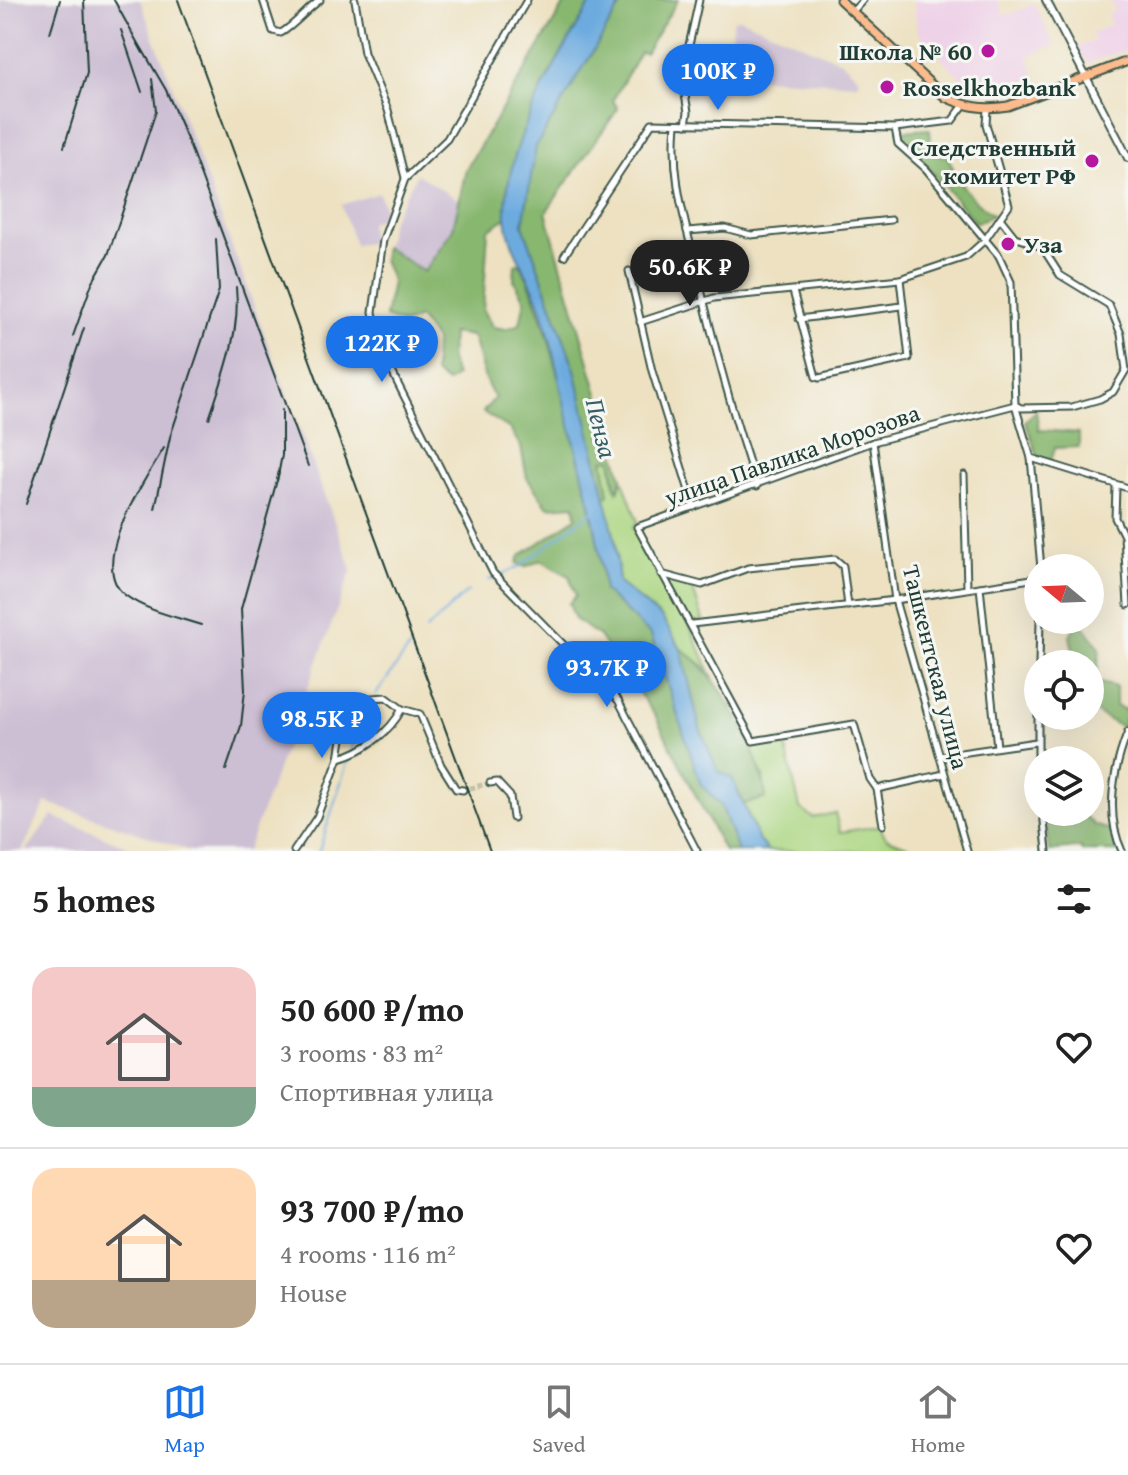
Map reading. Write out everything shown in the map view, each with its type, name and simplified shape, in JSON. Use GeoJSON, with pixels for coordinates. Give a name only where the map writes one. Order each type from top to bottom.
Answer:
{"type":"FeatureCollection","features":[{"type":"Feature","properties":{"kind":"main road"},"geometry":{"type":"LineString","coordinates":[[840,0],[945,97],[987,110],[1008,106],[1128,61]]}},
{"type":"Feature","properties":{"kind":"street"},"geometry":{"type":"LineString","coordinates":[[263,0],[273,31],[281,33],[299,22],[305,11],[320,0]]}},
{"type":"Feature","properties":{"kind":"street"},"geometry":{"type":"LineString","coordinates":[[355,0],[364,53],[388,110],[405,179]]}},
{"type":"Feature","properties":{"kind":"street"},"geometry":{"type":"LineString","coordinates":[[527,0],[447,139],[405,179],[383,240],[373,312],[380,344],[396,380],[493,573],[618,700],[697,851]]}},
{"type":"Feature","properties":{"kind":"street"},"geometry":{"type":"LineString","coordinates":[[686,124],[688,112],[682,77],[699,0]]}},
{"type":"Feature","properties":{"kind":"street"},"geometry":{"type":"LineString","coordinates":[[853,11],[863,0]]}},
{"type":"Feature","properties":{"kind":"street"},"geometry":{"type":"LineString","coordinates":[[1046,0],[1128,158]]}},
{"type":"Feature","properties":{"kind":"street"},"geometry":{"type":"LineString","coordinates":[[564,256],[652,123],[895,128],[952,121],[964,105]]}},
{"type":"Feature","properties":{"kind":"street"},"geometry":{"type":"LineString","coordinates":[[640,322],[703,302],[900,279],[966,257],[985,240],[1009,205],[986,124],[987,110]]}},
{"type":"Feature","properties":{"kind":"street"},"geometry":{"type":"LineString","coordinates":[[676,124],[672,161],[687,231],[703,302],[757,486]]}},
{"type":"Feature","properties":{"kind":"street"},"geometry":{"type":"LineString","coordinates":[[895,128],[898,144],[926,169],[999,256],[1011,282],[1015,405],[1031,458],[1040,554]]}},
{"type":"Feature","properties":{"kind":"street","name":"улица Павлика Морозова"},"geometry":{"type":"LineString","coordinates":[[661,574],[637,527],[873,442],[1015,405],[1021,408],[1072,407],[1113,392],[1126,370],[1121,334],[1109,305],[1060,275],[1042,247],[1015,237],[1000,218]]}},
{"type":"Feature","properties":{"kind":"street"},"geometry":{"type":"LineString","coordinates":[[687,231],[725,228],[751,235],[891,220]]}},
{"type":"Feature","properties":{"kind":"street"},"geometry":{"type":"LineString","coordinates":[[629,271],[677,463],[694,507]]}},
{"type":"Feature","properties":{"kind":"street"},"geometry":{"type":"LineString","coordinates":[[793,291],[816,377],[819,378],[909,358],[900,279]]}},
{"type":"Feature","properties":{"kind":"street"},"geometry":{"type":"LineString","coordinates":[[799,319],[902,306]]}},
{"type":"Feature","properties":{"kind":"street","name":"Ташкентская улица"},"geometry":{"type":"LineString","coordinates":[[873,442],[895,600],[967,851]]}},
{"type":"Feature","properties":{"kind":"street"},"geometry":{"type":"LineString","coordinates":[[1031,458],[1116,487],[1128,488]]}},
{"type":"Feature","properties":{"kind":"street"},"geometry":{"type":"LineString","coordinates":[[964,475],[967,588]]}},
{"type":"Feature","properties":{"kind":"street"},"geometry":{"type":"LineString","coordinates":[[1116,487],[1115,518],[1124,536],[1128,605]]}},
{"type":"Feature","properties":{"kind":"street"},"geometry":{"type":"LineString","coordinates":[[661,574],[702,585],[748,568],[835,559],[843,566],[848,606]]}},
{"type":"Feature","properties":{"kind":"street"},"geometry":{"type":"LineString","coordinates":[[661,574],[692,624],[753,741],[854,724],[870,779],[877,789],[883,825]]}},
{"type":"Feature","properties":{"kind":"street"},"geometry":{"type":"LineString","coordinates":[[692,624],[895,600],[1024,580]]}},
{"type":"Feature","properties":{"kind":"street"},"geometry":{"type":"LineString","coordinates":[[980,587],[997,747]]}},
{"type":"Feature","properties":{"kind":"street"},"geometry":{"type":"LineString","coordinates":[[294,851],[317,817],[339,758],[346,731],[345,720],[359,699],[386,697],[402,709],[420,714],[441,765],[456,789],[463,790]]}},
{"type":"Feature","properties":{"kind":"street"},"geometry":{"type":"LineString","coordinates":[[339,758],[364,749],[402,709]]}},
{"type":"Feature","properties":{"kind":"street"},"geometry":{"type":"LineString","coordinates":[[1036,730],[1036,746]]}},
{"type":"Feature","properties":{"kind":"street"},"geometry":{"type":"LineString","coordinates":[[346,731],[367,731],[374,739]]}},
{"type":"Feature","properties":{"kind":"street"},"geometry":{"type":"LineString","coordinates":[[1122,851],[1113,831],[1112,804],[1128,732]]}},
{"type":"Feature","properties":{"kind":"street"},"geometry":{"type":"LineString","coordinates":[[940,756],[1036,742]]}},
{"type":"Feature","properties":{"kind":"street"},"geometry":{"type":"LineString","coordinates":[[877,789],[944,774]]}},
{"type":"Feature","properties":{"kind":"street"},"geometry":{"type":"LineString","coordinates":[[490,783],[497,782],[505,788],[513,818]]}},
{"type":"Feature","properties":{"kind":"street"},"geometry":{"type":"LineString","coordinates":[[1044,826],[1047,851]]}},
{"type":"Feature","properties":{"kind":"shaded area"},"geometry":{"type":"Polygon","coordinates":[[[0,0],[140,0],[352,569],[247,851],[191,851],[46,802],[22,851],[0,851],[0,0]]]}},
{"type":"Feature","properties":{"kind":"shaded area","name":"Школа № 60"},"geometry":{"type":"Polygon","coordinates":[[[913,0],[998,0],[1004,16],[1034,4],[1054,45],[1028,56],[1036,78],[1022,83],[1022,87],[996,96],[992,88],[974,92],[918,33],[913,0]]]}},
{"type":"Feature","properties":{"kind":"shaded area"},"geometry":{"type":"Polygon","coordinates":[[[1110,0],[1128,0],[1128,49],[1088,63],[1076,48],[1095,40],[1092,33],[1111,24],[1107,15],[1115,10],[1110,0]]]}},
{"type":"Feature","properties":{"kind":"shaded area"},"geometry":{"type":"Polygon","coordinates":[[[739,18],[841,61],[858,77],[859,84],[728,76],[733,21],[739,18]]]}},
{"type":"Feature","properties":{"kind":"shaded area"},"geometry":{"type":"Polygon","coordinates":[[[417,174],[458,200],[453,229],[424,273],[385,247],[392,219],[417,174]]]}},
{"type":"Feature","properties":{"kind":"shaded area"},"geometry":{"type":"Polygon","coordinates":[[[379,193],[387,216],[369,223],[372,242],[355,245],[341,205],[379,193]]]}},
{"type":"Feature","properties":{"kind":"shaded area"},"geometry":{"type":"Polygon","coordinates":[[[52,816],[138,851],[26,851],[52,816]]]}},
{"type":"Feature","properties":{"kind":"green space"},"geometry":{"type":"Polygon","coordinates":[[[567,0],[593,0],[549,75],[522,135],[515,156],[506,218],[488,230],[483,311],[493,327],[506,329],[520,324],[525,300],[514,280],[515,265],[520,263],[543,321],[554,361],[590,506],[604,591],[651,635],[701,785],[721,805],[738,851],[724,851],[656,717],[599,636],[575,619],[569,603],[576,596],[569,576],[541,560],[525,567],[517,563],[520,556],[576,518],[575,505],[548,507],[527,478],[521,447],[510,429],[483,412],[495,398],[484,376],[472,336],[452,333],[450,358],[456,376],[447,383],[434,373],[435,340],[419,318],[404,324],[385,317],[392,282],[383,260],[385,247],[424,272],[453,229],[466,169],[567,0]]]}},
{"type":"Feature","properties":{"kind":"green space"},"geometry":{"type":"Polygon","coordinates":[[[624,0],[678,0],[645,53],[640,52],[613,100],[618,109],[546,212],[622,478],[617,491],[611,459],[603,460],[609,495],[603,498],[575,370],[523,225],[536,146],[624,0]]]}},
{"type":"Feature","properties":{"kind":"green space"},"geometry":{"type":"Polygon","coordinates":[[[930,129],[931,153],[948,157],[966,190],[993,215],[976,223],[928,167],[901,143],[899,131],[930,129]]]}},
{"type":"Feature","properties":{"kind":"green space"},"geometry":{"type":"Polygon","coordinates":[[[1036,411],[1039,430],[1079,433],[1079,447],[1055,448],[1051,461],[1038,457],[1025,421],[1036,411]]]}},
{"type":"Feature","properties":{"kind":"green space"},"geometry":{"type":"Polygon","coordinates":[[[611,458],[615,488],[619,491],[622,478],[638,522],[633,527],[657,574],[693,590],[703,620],[689,625],[714,681],[705,667],[681,649],[662,618],[619,583],[615,539],[603,498],[609,495],[603,459],[611,458]]]}},
{"type":"Feature","properties":{"kind":"green space"},"geometry":{"type":"Polygon","coordinates":[[[1090,634],[1100,650],[1073,650],[1070,636],[1090,634]]]}},
{"type":"Feature","properties":{"kind":"green space"},"geometry":{"type":"Polygon","coordinates":[[[681,649],[710,675],[736,715],[756,759],[766,798],[744,804],[732,778],[718,771],[700,729],[681,649]]]}},
{"type":"Feature","properties":{"kind":"green space"},"geometry":{"type":"Polygon","coordinates":[[[1104,684],[1116,687],[1116,706],[1128,711],[1123,728],[1104,717],[1104,684]]]}},
{"type":"Feature","properties":{"kind":"green space"},"geometry":{"type":"Polygon","coordinates":[[[784,740],[800,808],[813,818],[835,813],[840,832],[879,826],[886,838],[920,851],[768,851],[759,841],[744,804],[766,798],[763,776],[749,747],[784,740]]]}},
{"type":"Feature","properties":{"kind":"green space"},"geometry":{"type":"Polygon","coordinates":[[[1046,826],[1097,826],[1109,830],[1118,851],[1082,851],[1081,847],[1049,851],[1046,826]]]}},
{"type":"Feature","properties":{"kind":"water"},"geometry":{"type":"Polygon","coordinates":[[[593,0],[624,0],[536,146],[523,225],[575,370],[615,539],[619,583],[662,618],[681,649],[700,729],[718,771],[732,778],[759,841],[768,851],[738,851],[721,805],[701,785],[651,635],[604,591],[593,520],[547,326],[508,228],[507,190],[523,133],[549,76],[593,0]]]}},
{"type":"Feature","properties":{"kind":"waterway"},"geometry":{"type":"LineString","coordinates":[[489,580],[519,567],[594,510]]}},
{"type":"Feature","properties":{"kind":"waterway"},"geometry":{"type":"LineString","coordinates":[[426,630],[468,591]]}},
{"type":"Feature","properties":{"kind":"waterway"},"geometry":{"type":"LineString","coordinates":[[375,696],[410,647]]}},
{"type":"Feature","properties":{"kind":"waterway"},"geometry":{"type":"LineString","coordinates":[[359,728],[372,702]]}},
{"type":"Feature","properties":{"kind":"waterway"},"geometry":{"type":"LineString","coordinates":[[351,751],[357,734]]}},
{"type":"Feature","properties":{"kind":"waterway"},"geometry":{"type":"LineString","coordinates":[[319,851],[349,757]]}},
{"type":"Feature","properties":{"kind":"tunnel"},"geometry":{"type":"LineString","coordinates":[[463,790],[490,783]]}},
{"type":"Feature","properties":{"kind":"railway"},"geometry":{"type":"LineString","coordinates":[[50,33],[60,0]]}},
{"type":"Feature","properties":{"kind":"railway"},"geometry":{"type":"LineString","coordinates":[[64,147],[87,73],[84,0]]}},
{"type":"Feature","properties":{"kind":"railway"},"geometry":{"type":"LineString","coordinates":[[114,0],[143,53]]}},
{"type":"Feature","properties":{"kind":"railway"},"geometry":{"type":"LineString","coordinates":[[178,0],[490,851]]}},
{"type":"Feature","properties":{"kind":"railway"},"geometry":{"type":"LineString","coordinates":[[121,30],[142,92]]}},
{"type":"Feature","properties":{"kind":"railway"},"geometry":{"type":"LineString","coordinates":[[138,42],[166,90],[189,144],[308,466]]}},
{"type":"Feature","properties":{"kind":"railway"},"geometry":{"type":"LineString","coordinates":[[73,336],[92,283],[108,255],[156,111],[152,79]]}},
{"type":"Feature","properties":{"kind":"railway"},"geometry":{"type":"LineString","coordinates":[[155,509],[170,437],[219,290],[216,239]]}},
{"type":"Feature","properties":{"kind":"railway"},"geometry":{"type":"LineString","coordinates":[[209,419],[233,337],[236,287]]}},
{"type":"Feature","properties":{"kind":"railway"},"geometry":{"type":"LineString","coordinates":[[26,504],[84,328]]}},
{"type":"Feature","properties":{"kind":"railway"},"geometry":{"type":"LineString","coordinates":[[277,481],[282,455],[282,410]]}},
{"type":"Feature","properties":{"kind":"railway"},"geometry":{"type":"LineString","coordinates":[[164,448],[123,521],[112,563],[115,581],[125,595],[142,605],[201,625]]}},
{"type":"Feature","properties":{"kind":"railway"},"geometry":{"type":"LineString","coordinates":[[226,770],[241,726],[245,690],[241,609],[279,473]]}},
{"type":"Feature","properties":{"kind":"place","name":"Школа № 60"},"geometry":{"type":"Point","coordinates":[988,51]}},
{"type":"Feature","properties":{"kind":"place","name":"Rosselkhozbank"},"geometry":{"type":"Point","coordinates":[887,87]}},
{"type":"Feature","properties":{"kind":"place","name":"Следственный комитет РФ"},"geometry":{"type":"Point","coordinates":[1092,161]}},
{"type":"Feature","properties":{"kind":"place","name":"Уза"},"geometry":{"type":"Point","coordinates":[1008,244]}},
{"type":"Feature","properties":{"kind":"water label","name":"Пенза"},"geometry":{"type":"Point","coordinates":[602,428]}}]}
